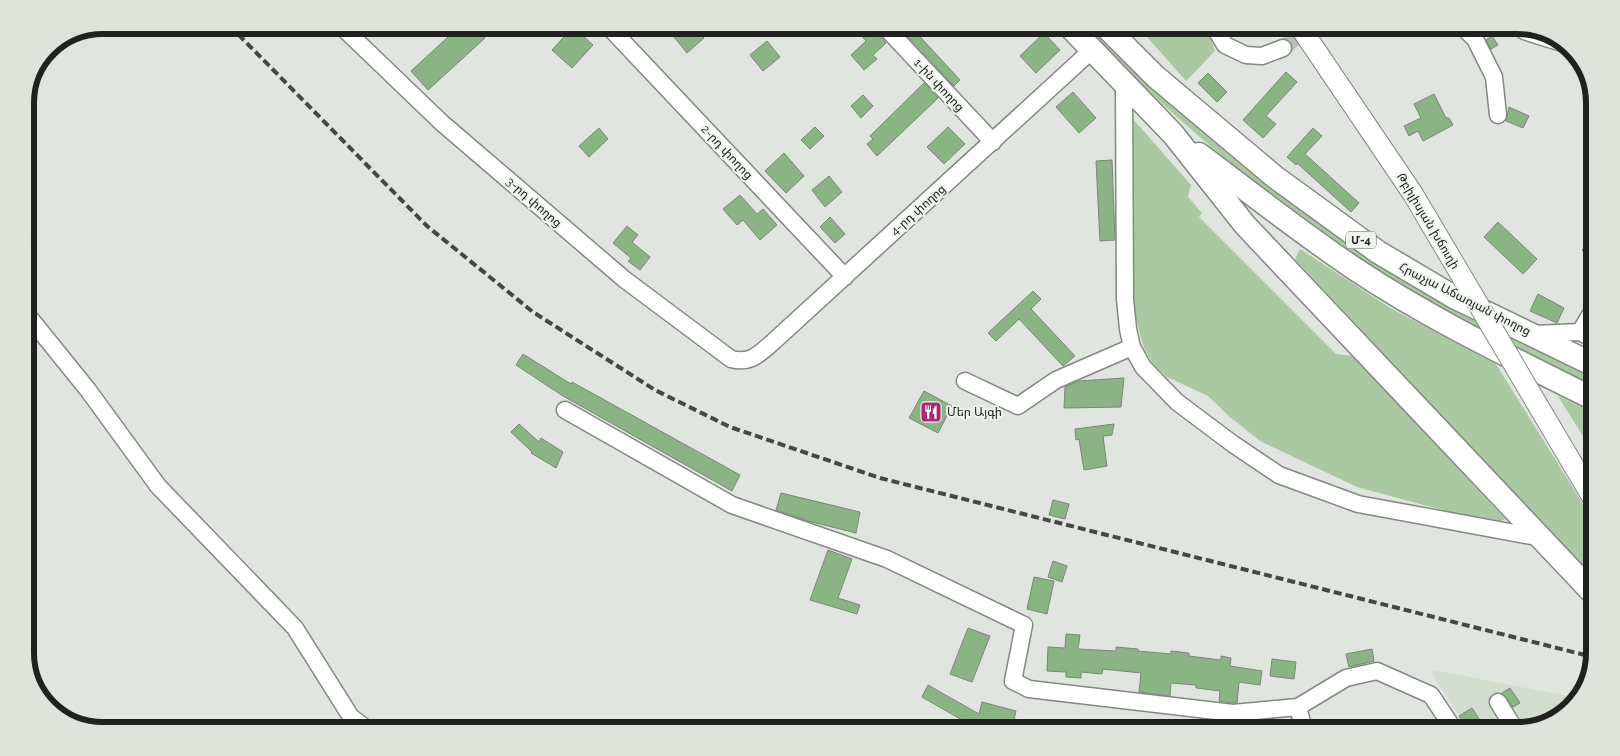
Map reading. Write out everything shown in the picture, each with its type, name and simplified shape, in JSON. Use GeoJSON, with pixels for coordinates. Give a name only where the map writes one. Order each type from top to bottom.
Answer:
{"type":"FeatureCollection","features":[{"type":"Feature","properties":{"kind":"highway","name":"Մ-4"},"geometry":{"type":"LineString","coordinates":[[1077,34],[1173,134],[1285,219],[1378,283],[1444,323],[1586,395]]}},
{"type":"Feature","properties":{"kind":"highway","name":"Մ-4"},"geometry":{"type":"LineString","coordinates":[[1113,34],[1156,77]]}},
{"type":"Feature","properties":{"kind":"highway"},"geometry":{"type":"LineString","coordinates":[[1130,34],[1156,77]]}},
{"type":"Feature","properties":{"kind":"highway","name":"Հրաչյա Աճառյան փողոց"},"geometry":{"type":"LineString","coordinates":[[1156,77],[1274,178],[1378,252],[1454,296],[1586,361]]}},
{"type":"Feature","properties":{"kind":"highway"},"geometry":{"type":"LineString","coordinates":[[1173,134],[1245,224],[1586,586]]}},
{"type":"Feature","properties":{"kind":"main road","name":"Թբիլիսյան խճուղի"},"geometry":{"type":"LineString","coordinates":[[1305,34],[1413,194],[1586,487]]}},
{"type":"Feature","properties":{"kind":"street","name":"3-րդ փողոց"},"geometry":{"type":"LineString","coordinates":[[350,34],[442,123],[624,279],[731,359],[738,361]]}},
{"type":"Feature","properties":{"kind":"street","name":"2-րդ փողոց"},"geometry":{"type":"LineString","coordinates":[[616,34],[845,277]]}},
{"type":"Feature","properties":{"kind":"street","name":"1-ին փողոց"},"geometry":{"type":"LineString","coordinates":[[892,34],[992,142]]}},
{"type":"Feature","properties":{"kind":"street"},"geometry":{"type":"LineString","coordinates":[[1218,34],[1225,45],[1246,55],[1262,56],[1283,48]]}},
{"type":"Feature","properties":{"kind":"street"},"geometry":{"type":"LineString","coordinates":[[1470,34],[1475,39],[1494,77],[1498,115]]}},
{"type":"Feature","properties":{"kind":"street","name":"4-րդ փողոց"},"geometry":{"type":"LineString","coordinates":[[738,361],[747,361],[774,342],[1092,50]]}},
{"type":"Feature","properties":{"kind":"street"},"geometry":{"type":"LineString","coordinates":[[1124,84],[1125,298],[1132,347],[1143,367],[1177,402],[1233,444],[1279,475],[1358,504],[1542,538]]}},
{"type":"Feature","properties":{"kind":"street"},"geometry":{"type":"LineString","coordinates":[[34,323],[88,390],[158,486],[295,628],[351,717],[358,722]]}},
{"type":"Feature","properties":{"kind":"street"},"geometry":{"type":"LineString","coordinates":[[1533,334],[1586,335]]}},
{"type":"Feature","properties":{"kind":"street"},"geometry":{"type":"LineString","coordinates":[[964,381],[1018,406],[1056,380],[1132,347]]}},
{"type":"Feature","properties":{"kind":"street"},"geometry":{"type":"LineString","coordinates":[[565,410],[732,505],[887,559],[1024,624],[1013,681],[1029,689],[1233,713],[1298,707],[1346,678],[1378,670],[1431,695],[1449,722]]}},
{"type":"Feature","properties":{"kind":"street"},"geometry":{"type":"LineString","coordinates":[[1498,702],[1510,722]]}},
{"type":"Feature","properties":{"kind":"street"},"geometry":{"type":"LineString","coordinates":[[1298,707],[1302,722]]}},
{"type":"Feature","properties":{"kind":"shaded area"},"geometry":{"type":"Polygon","coordinates":[[[1435,670],[1571,697],[1556,711],[1540,719],[1517,722],[1464,722],[1431,673],[1435,670]]]}},
{"type":"Feature","properties":{"kind":"green space"},"geometry":{"type":"Polygon","coordinates":[[[1091,34],[1101,34],[1149,83],[1234,159],[1325,227],[1586,374],[1586,383],[1405,288],[1360,259],[1267,192],[1204,141],[1114,58],[1091,34]]]}},
{"type":"Feature","properties":{"kind":"green space"},"geometry":{"type":"Polygon","coordinates":[[[1144,34],[1209,34],[1215,51],[1186,81],[1144,34]]]}},
{"type":"Feature","properties":{"kind":"green space"},"geometry":{"type":"Polygon","coordinates":[[[1133,119],[1191,185],[1188,197],[1202,213],[1199,217],[1336,354],[1353,356],[1505,519],[1498,524],[1487,522],[1357,487],[1260,441],[1208,396],[1167,377],[1153,364],[1144,348],[1136,319],[1133,289],[1133,221],[1128,124],[1133,119]]]}},
{"type":"Feature","properties":{"kind":"green space"},"geometry":{"type":"Polygon","coordinates":[[[1300,249],[1392,309],[1496,364],[1586,509],[1586,570],[1295,259],[1300,249]]]}},
{"type":"Feature","properties":{"kind":"green space"},"geometry":{"type":"Polygon","coordinates":[[[1558,396],[1586,409],[1586,441],[1558,396]]]}},
{"type":"Feature","properties":{"kind":"building"},"geometry":{"type":"Polygon","coordinates":[[[451,34],[481,34],[485,38],[428,90],[411,71],[451,34]]]}},
{"type":"Feature","properties":{"kind":"building"},"geometry":{"type":"Polygon","coordinates":[[[567,34],[581,34],[593,45],[572,68],[552,50],[567,34]]]}},
{"type":"Feature","properties":{"kind":"building"},"geometry":{"type":"Polygon","coordinates":[[[675,34],[701,34],[704,38],[687,53],[673,36],[675,34]]]}},
{"type":"Feature","properties":{"kind":"building"},"geometry":{"type":"Polygon","coordinates":[[[860,34],[878,34],[886,43],[873,55],[877,59],[864,70],[851,55],[866,41],[860,34]]]}},
{"type":"Feature","properties":{"kind":"building"},"geometry":{"type":"Polygon","coordinates":[[[906,34],[918,34],[960,80],[954,86],[906,34]]]}},
{"type":"Feature","properties":{"kind":"building"},"geometry":{"type":"Polygon","coordinates":[[[1043,34],[1060,50],[1036,73],[1020,56],[1043,34]]]}},
{"type":"Feature","properties":{"kind":"building"},"geometry":{"type":"Polygon","coordinates":[[[1492,36],[1498,45],[1491,49],[1486,40],[1492,36]]]}},
{"type":"Feature","properties":{"kind":"building"},"geometry":{"type":"Polygon","coordinates":[[[767,41],[780,57],[763,71],[750,55],[767,41]]]}},
{"type":"Feature","properties":{"kind":"building"},"geometry":{"type":"Polygon","coordinates":[[[1286,72],[1297,82],[1266,116],[1276,124],[1263,138],[1243,120],[1286,72]]]}},
{"type":"Feature","properties":{"kind":"building"},"geometry":{"type":"Polygon","coordinates":[[[1208,73],[1227,92],[1217,102],[1198,83],[1208,73]]]}},
{"type":"Feature","properties":{"kind":"building"},"geometry":{"type":"Polygon","coordinates":[[[924,83],[938,98],[877,156],[867,144],[873,139],[870,136],[924,83]]]}},
{"type":"Feature","properties":{"kind":"building"},"geometry":{"type":"Polygon","coordinates":[[[1073,92],[1096,118],[1079,133],[1056,107],[1073,92]]]}},
{"type":"Feature","properties":{"kind":"building"},"geometry":{"type":"Polygon","coordinates":[[[1434,94],[1446,118],[1449,118],[1453,125],[1423,141],[1418,131],[1409,136],[1404,126],[1421,118],[1414,104],[1434,94]]]}},
{"type":"Feature","properties":{"kind":"building"},"geometry":{"type":"Polygon","coordinates":[[[863,95],[873,106],[861,118],[851,106],[863,95]]]}},
{"type":"Feature","properties":{"kind":"building"},"geometry":{"type":"Polygon","coordinates":[[[1509,107],[1529,116],[1523,128],[1506,121],[1509,107]]]}},
{"type":"Feature","properties":{"kind":"building"},"geometry":{"type":"Polygon","coordinates":[[[815,127],[824,136],[810,149],[801,140],[815,127]]]}},
{"type":"Feature","properties":{"kind":"building"},"geometry":{"type":"Polygon","coordinates":[[[948,127],[965,144],[944,164],[927,147],[948,127]]]}},
{"type":"Feature","properties":{"kind":"building"},"geometry":{"type":"Polygon","coordinates":[[[599,128],[608,139],[589,157],[579,146],[599,128]]]}},
{"type":"Feature","properties":{"kind":"building"},"geometry":{"type":"Polygon","coordinates":[[[1313,128],[1322,136],[1305,154],[1359,203],[1351,212],[1297,163],[1296,165],[1287,157],[1313,128]]]}},
{"type":"Feature","properties":{"kind":"building"},"geometry":{"type":"Polygon","coordinates":[[[784,153],[804,176],[786,193],[765,171],[784,153]]]}},
{"type":"Feature","properties":{"kind":"building"},"geometry":{"type":"Polygon","coordinates":[[[1112,160],[1115,240],[1100,241],[1096,161],[1112,160]]]}},
{"type":"Feature","properties":{"kind":"building"},"geometry":{"type":"Polygon","coordinates":[[[829,176],[842,192],[825,207],[812,190],[829,176]]]}},
{"type":"Feature","properties":{"kind":"building"},"geometry":{"type":"Polygon","coordinates":[[[740,195],[757,214],[763,209],[777,225],[760,240],[743,220],[737,225],[723,209],[740,195]]]}},
{"type":"Feature","properties":{"kind":"building"},"geometry":{"type":"Polygon","coordinates":[[[830,217],[845,234],[835,243],[820,227],[830,217]]]}},
{"type":"Feature","properties":{"kind":"building"},"geometry":{"type":"Polygon","coordinates":[[[1498,222],[1537,259],[1523,274],[1484,237],[1498,222]]]}},
{"type":"Feature","properties":{"kind":"building"},"geometry":{"type":"Polygon","coordinates":[[[627,226],[638,235],[632,242],[650,257],[640,270],[628,261],[631,258],[613,243],[627,226]]]}},
{"type":"Feature","properties":{"kind":"building"},"geometry":{"type":"Polygon","coordinates":[[[1586,246],[1586,254],[1582,250],[1586,246]]]}},
{"type":"Feature","properties":{"kind":"building"},"geometry":{"type":"Polygon","coordinates":[[[1033,291],[1041,299],[1031,309],[1075,356],[1063,366],[1019,319],[996,341],[988,333],[1033,291]]]}},
{"type":"Feature","properties":{"kind":"building"},"geometry":{"type":"Polygon","coordinates":[[[1538,294],[1564,308],[1557,323],[1530,311],[1538,294]]]}},
{"type":"Feature","properties":{"kind":"building"},"geometry":{"type":"Polygon","coordinates":[[[523,354],[571,384],[572,382],[740,475],[732,491],[563,396],[516,365],[523,354]]]}},
{"type":"Feature","properties":{"kind":"building"},"geometry":{"type":"Polygon","coordinates":[[[1124,378],[1121,407],[1064,408],[1065,387],[1079,381],[1124,378]]]}},
{"type":"Feature","properties":{"kind":"building"},"geometry":{"type":"Polygon","coordinates":[[[924,391],[952,406],[938,433],[909,418],[924,391]]]}},
{"type":"Feature","properties":{"kind":"building"},"geometry":{"type":"Polygon","coordinates":[[[519,424],[539,442],[541,438],[563,452],[556,468],[531,453],[511,432],[519,424]]]}},
{"type":"Feature","properties":{"kind":"building"},"geometry":{"type":"Polygon","coordinates":[[[1114,424],[1112,435],[1103,436],[1107,466],[1084,470],[1079,439],[1076,440],[1075,429],[1114,424]]]}},
{"type":"Feature","properties":{"kind":"building"},"geometry":{"type":"Polygon","coordinates":[[[781,493],[860,512],[856,533],[808,521],[776,510],[781,493]]]}},
{"type":"Feature","properties":{"kind":"building"},"geometry":{"type":"Polygon","coordinates":[[[1053,500],[1069,504],[1065,519],[1049,515],[1053,500]]]}},
{"type":"Feature","properties":{"kind":"building"},"geometry":{"type":"Polygon","coordinates":[[[828,550],[852,559],[838,598],[860,605],[857,614],[810,600],[828,550]]]}},
{"type":"Feature","properties":{"kind":"building"},"geometry":{"type":"Polygon","coordinates":[[[1053,561],[1067,566],[1062,582],[1048,577],[1053,561]]]}},
{"type":"Feature","properties":{"kind":"building"},"geometry":{"type":"Polygon","coordinates":[[[1034,577],[1054,581],[1047,614],[1027,609],[1034,577]]]}},
{"type":"Feature","properties":{"kind":"building"},"geometry":{"type":"Polygon","coordinates":[[[968,628],[990,636],[972,682],[950,674],[968,628]]]}},
{"type":"Feature","properties":{"kind":"building"},"geometry":{"type":"Polygon","coordinates":[[[1066,634],[1080,635],[1078,649],[1116,651],[1116,647],[1171,654],[1171,651],[1189,653],[1189,656],[1221,660],[1221,656],[1231,658],[1230,666],[1262,671],[1260,685],[1239,682],[1237,703],[1233,703],[1219,701],[1220,691],[1196,688],[1196,685],[1171,683],[1170,696],[1139,692],[1141,673],[1103,669],[1102,674],[1081,672],[1081,678],[1066,677],[1066,672],[1047,671],[1048,647],[1065,648],[1066,634]]]}},
{"type":"Feature","properties":{"kind":"building"},"geometry":{"type":"Polygon","coordinates":[[[1372,649],[1374,661],[1349,667],[1346,654],[1372,649]]]}},
{"type":"Feature","properties":{"kind":"building"},"geometry":{"type":"Polygon","coordinates":[[[1272,659],[1296,662],[1294,679],[1270,676],[1272,659]]]}},
{"type":"Feature","properties":{"kind":"building"},"geometry":{"type":"Polygon","coordinates":[[[928,685],[979,714],[982,702],[1016,711],[1014,722],[969,722],[962,720],[922,697],[928,685]]]}},
{"type":"Feature","properties":{"kind":"building"},"geometry":{"type":"Polygon","coordinates":[[[1510,688],[1520,703],[1513,707],[1502,693],[1510,688]]]}},
{"type":"Feature","properties":{"kind":"building"},"geometry":{"type":"Polygon","coordinates":[[[1472,708],[1481,722],[1463,722],[1459,716],[1472,708]]]}},
{"type":"Feature","properties":{"kind":"tunnel"},"geometry":{"type":"LineString","coordinates":[[1283,48],[1300,34]]}},
{"type":"Feature","properties":{"kind":"railway"},"geometry":{"type":"LineString","coordinates":[[238,34],[427,226],[533,312],[655,390],[730,427],[880,478],[1586,655]]}},
{"type":"Feature","properties":{"kind":"place","name":"Մեր Այգի"},"geometry":{"type":"Point","coordinates":[931,412]}}]}
